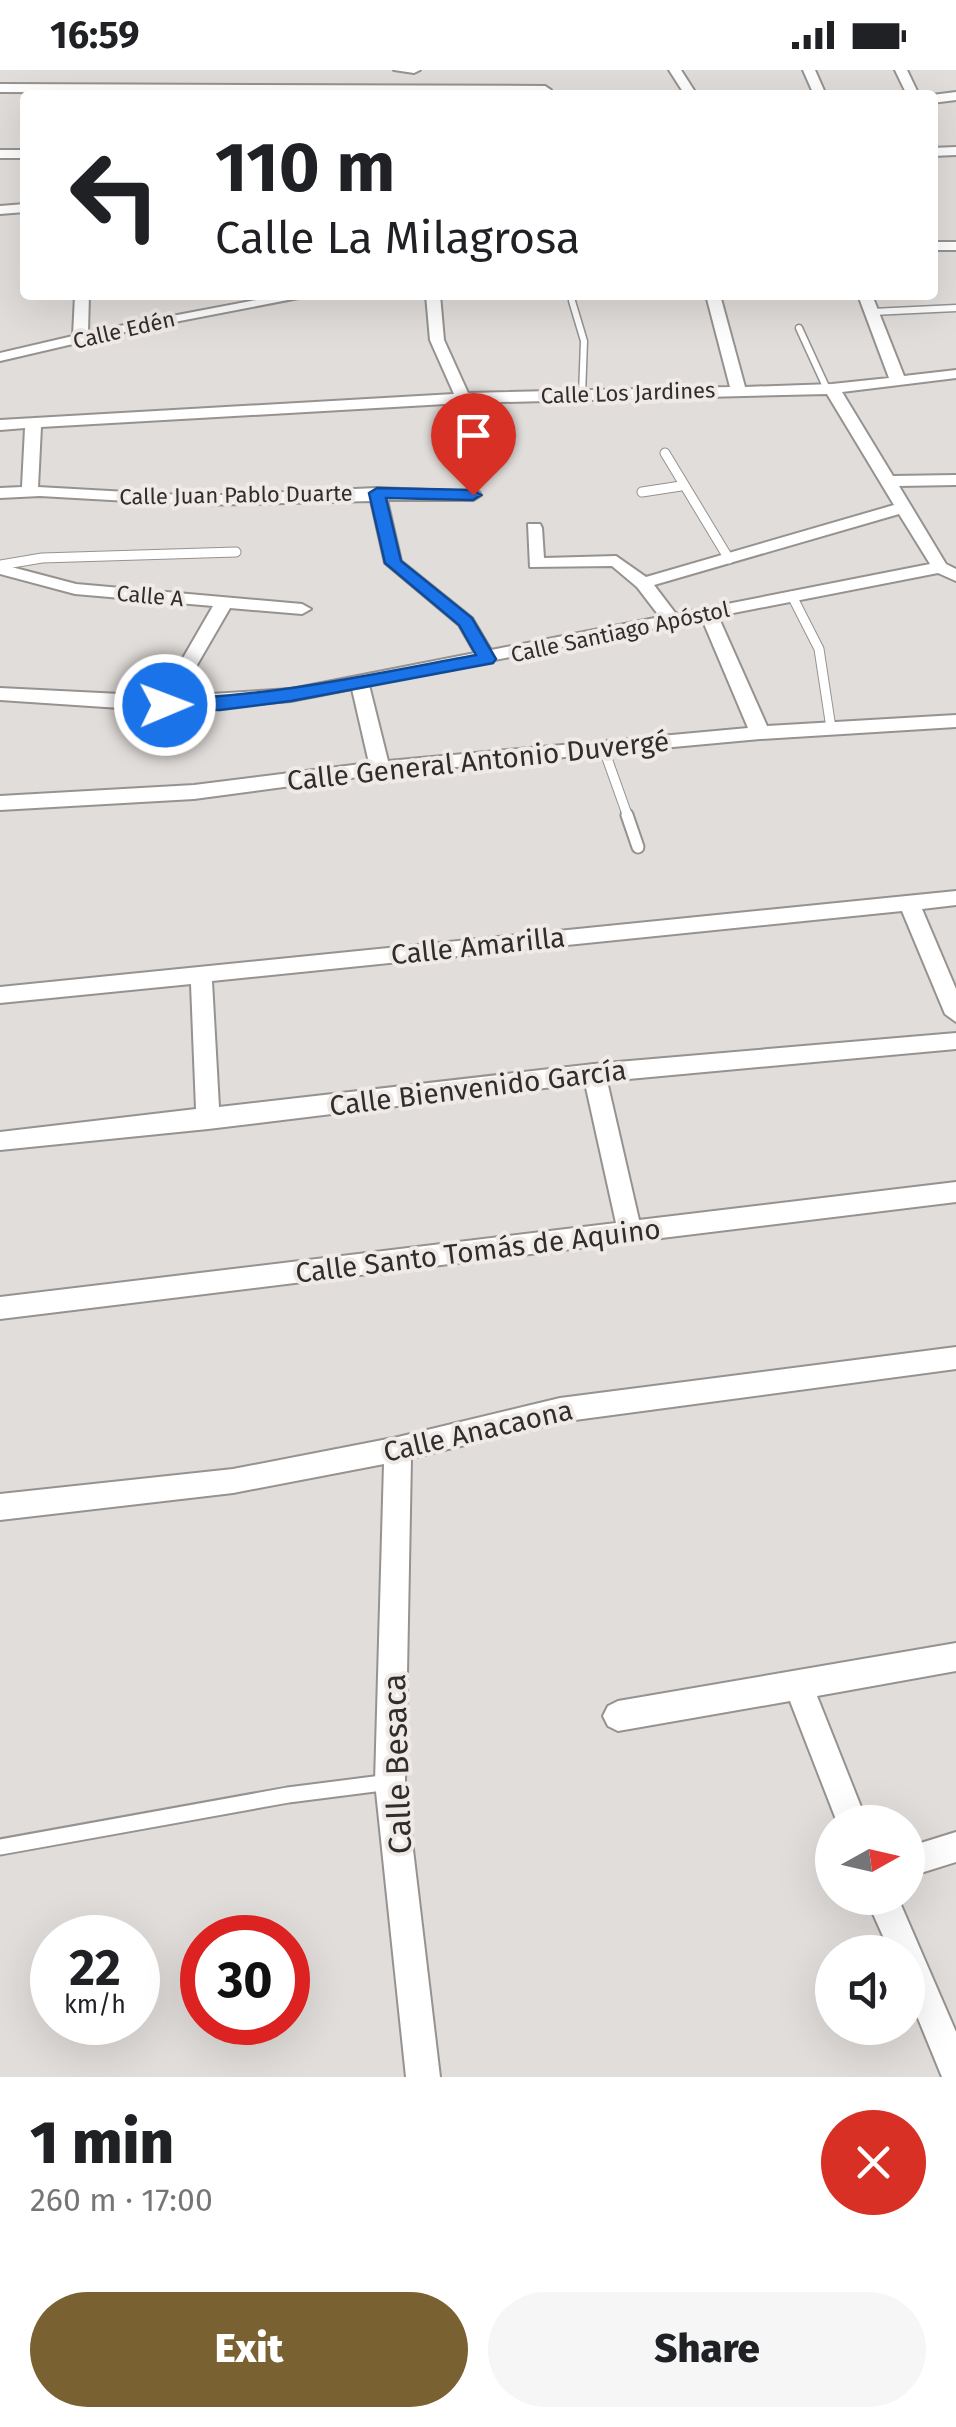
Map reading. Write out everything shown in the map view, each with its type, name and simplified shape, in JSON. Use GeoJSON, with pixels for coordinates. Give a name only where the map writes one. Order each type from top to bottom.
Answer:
{"type":"FeatureCollection","features":[{"type":"Feature","properties":{"kind":"street"},"geometry":{"type":"LineString","coordinates":[[400,70],[414,70]]}},
{"type":"Feature","properties":{"kind":"street"},"geometry":{"type":"LineString","coordinates":[[0,88],[172,90]]}},
{"type":"Feature","properties":{"kind":"street"},"geometry":{"type":"LineString","coordinates":[[80,340],[82,300]]}},
{"type":"Feature","properties":{"kind":"street","name":"Calle Edén"},"geometry":{"type":"LineString","coordinates":[[0,357],[133,326],[278,300]]}},
{"type":"Feature","properties":{"kind":"street"},"geometry":{"type":"LineString","coordinates":[[434,300],[438,340],[463,398]]}},
{"type":"Feature","properties":{"kind":"street"},"geometry":{"type":"LineString","coordinates":[[715,300],[738,390]]}},
{"type":"Feature","properties":{"kind":"street"},"geometry":{"type":"LineString","coordinates":[[867,300],[898,383]]}},
{"type":"Feature","properties":{"kind":"street","name":"Calle Los Jardines"},"geometry":{"type":"LineString","coordinates":[[0,425],[463,398],[830,389],[956,374]]}},
{"type":"Feature","properties":{"kind":"street"},"geometry":{"type":"LineString","coordinates":[[830,389],[948,571]]}},
{"type":"Feature","properties":{"kind":"street"},"geometry":{"type":"LineString","coordinates":[[30,490],[33,426]]}},
{"type":"Feature","properties":{"kind":"street"},"geometry":{"type":"LineString","coordinates":[[887,481],[956,480]]}},
{"type":"Feature","properties":{"kind":"street","name":"Calle Juan Pablo Duarte"},"geometry":{"type":"LineString","coordinates":[[0,493],[30,490],[160,500],[377,493],[473,495]]}},
{"type":"Feature","properties":{"kind":"street"},"geometry":{"type":"LineString","coordinates":[[377,493],[393,563],[466,622],[487,659]]}},
{"type":"Feature","properties":{"kind":"street"},"geometry":{"type":"LineString","coordinates":[[643,583],[904,507]]}},
{"type":"Feature","properties":{"kind":"street"},"geometry":{"type":"LineString","coordinates":[[534,528],[536,562],[541,565],[611,560],[643,583],[673,622]]}},
{"type":"Feature","properties":{"kind":"street","name":"Calle A"},"geometry":{"type":"LineString","coordinates":[[0,567],[75,589],[302,609]]}},
{"type":"Feature","properties":{"kind":"street","name":"Calle Santiago Apóstol"},"geometry":{"type":"LineString","coordinates":[[0,694],[165,705],[220,704],[360,684],[792,596],[948,571]]}},
{"type":"Feature","properties":{"kind":"street"},"geometry":{"type":"LineString","coordinates":[[165,705],[224,602]]}},
{"type":"Feature","properties":{"kind":"street"},"geometry":{"type":"LineString","coordinates":[[708,614],[760,733]]}},
{"type":"Feature","properties":{"kind":"street"},"geometry":{"type":"LineString","coordinates":[[360,684],[380,768]]}},
{"type":"Feature","properties":{"kind":"street","name":"Calle General Antonio Duvergé"},"geometry":{"type":"LineString","coordinates":[[0,803],[194,792],[380,768],[604,747],[956,721]]}},
{"type":"Feature","properties":{"kind":"street","name":"Calle Amarilla"},"geometry":{"type":"LineString","coordinates":[[0,995],[956,898]]}},
{"type":"Feature","properties":{"kind":"street"},"geometry":{"type":"LineString","coordinates":[[910,903],[956,1014]]}},
{"type":"Feature","properties":{"kind":"street"},"geometry":{"type":"LineString","coordinates":[[202,974],[208,1120]]}},
{"type":"Feature","properties":{"kind":"street","name":"Calle Bienvenido García"},"geometry":{"type":"LineString","coordinates":[[0,1141],[594,1074],[956,1041]]}},
{"type":"Feature","properties":{"kind":"street"},"geometry":{"type":"LineString","coordinates":[[594,1074],[630,1233]]}},
{"type":"Feature","properties":{"kind":"street","name":"Calle Santo Tomás de Aquino"},"geometry":{"type":"LineString","coordinates":[[0,1308],[956,1192]]}},
{"type":"Feature","properties":{"kind":"street","name":"Calle Anacaona"},"geometry":{"type":"LineString","coordinates":[[0,1507],[233,1481],[398,1450],[560,1410],[956,1358]]}},
{"type":"Feature","properties":{"kind":"street","name":"Calle Besaca"},"geometry":{"type":"LineString","coordinates":[[398,1450],[390,1782],[423,2077]]}},
{"type":"Feature","properties":{"kind":"street"},"geometry":{"type":"LineString","coordinates":[[618,1716],[956,1657]]}},
{"type":"Feature","properties":{"kind":"street"},"geometry":{"type":"LineString","coordinates":[[799,1687],[845,1805]]}},
{"type":"Feature","properties":{"kind":"street"},"geometry":{"type":"LineString","coordinates":[[925,1857],[956,1847]]}},
{"type":"Feature","properties":{"kind":"street"},"geometry":{"type":"LineString","coordinates":[[925,1999],[956,2071]]}},
{"type":"Feature","properties":{"kind":"lane"},"geometry":{"type":"LineString","coordinates":[[572,302],[584,341],[582,394]]}},
{"type":"Feature","properties":{"kind":"lane"},"geometry":{"type":"LineString","coordinates":[[872,312],[956,308]]}},
{"type":"Feature","properties":{"kind":"lane"},"geometry":{"type":"LineString","coordinates":[[799,328],[830,389]]}},
{"type":"Feature","properties":{"kind":"lane"},"geometry":{"type":"LineString","coordinates":[[665,453],[729,559]]}},
{"type":"Feature","properties":{"kind":"lane"},"geometry":{"type":"LineString","coordinates":[[642,492],[682,486]]}},
{"type":"Feature","properties":{"kind":"lane"},"geometry":{"type":"LineString","coordinates":[[0,567],[42,558],[236,552]]}},
{"type":"Feature","properties":{"kind":"lane"},"geometry":{"type":"LineString","coordinates":[[792,596],[818,648],[831,728]]}},
{"type":"Feature","properties":{"kind":"lane"},"geometry":{"type":"LineString","coordinates":[[604,747],[638,847]]}},
{"type":"Feature","properties":{"kind":"lane"},"geometry":{"type":"LineString","coordinates":[[0,1847],[288,1794],[390,1782]]}},
{"type":"Feature","properties":{"kind":"route"},"geometry":{"type":"LineString","coordinates":[[165,705],[220,704],[291,695],[487,659],[466,622],[438,595],[393,563],[377,493],[473,495]]}}]}
